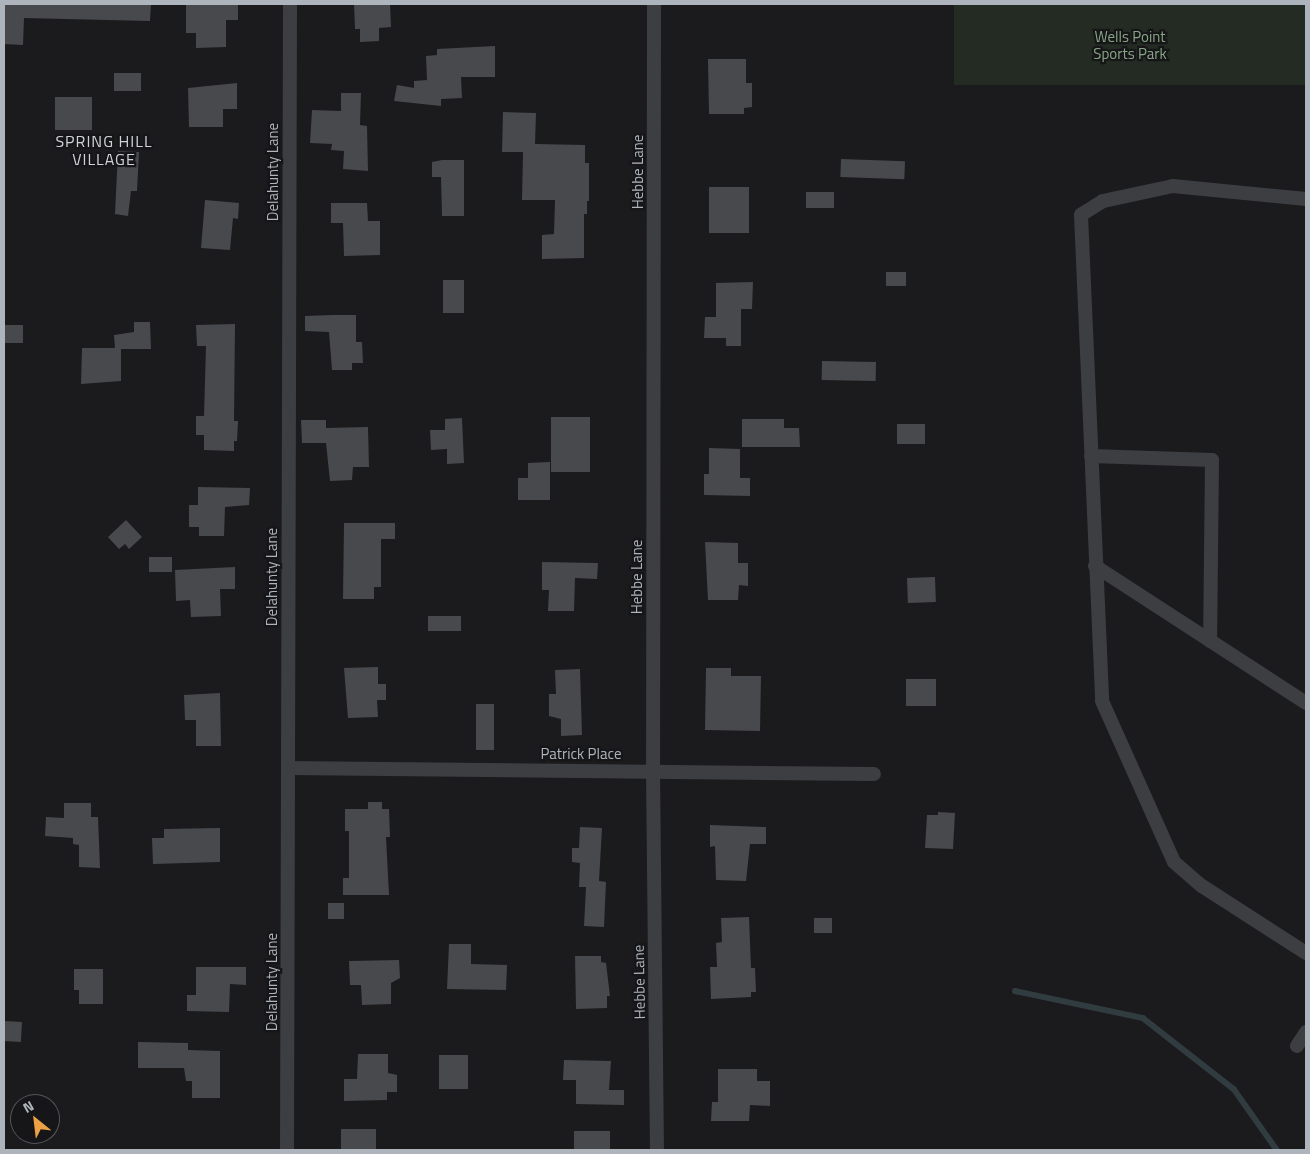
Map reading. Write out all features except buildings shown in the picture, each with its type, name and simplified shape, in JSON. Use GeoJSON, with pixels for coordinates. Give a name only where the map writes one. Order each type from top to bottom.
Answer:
{"type":"FeatureCollection","features":[{"type":"Feature","properties":{"kind":"street","name":"Delahunty Lane"},"geometry":{"type":"LineString","coordinates":[[287,1150],[290,4]]}},
{"type":"Feature","properties":{"kind":"street","name":"Hebbe Lane"},"geometry":{"type":"LineString","coordinates":[[654,4],[653,771],[657,1150]]}},
{"type":"Feature","properties":{"kind":"street"},"geometry":{"type":"LineString","coordinates":[[1306,198],[1173,186],[1102,201],[1081,215],[1102,701],[1174,862],[1202,886],[1306,953]]}},
{"type":"Feature","properties":{"kind":"street"},"geometry":{"type":"LineString","coordinates":[[1091,456],[1212,460],[1210,641]]}},
{"type":"Feature","properties":{"kind":"street"},"geometry":{"type":"LineString","coordinates":[[1095,566],[1306,703]]}},
{"type":"Feature","properties":{"kind":"street","name":"Patrick Place"},"geometry":{"type":"LineString","coordinates":[[288,768],[874,774]]}},
{"type":"Feature","properties":{"kind":"street"},"geometry":{"type":"LineString","coordinates":[[1297,1046],[1306,1032]]}},
{"type":"Feature","properties":{"kind":"green space","name":"Wells Point Sports Park"},"geometry":{"type":"Polygon","coordinates":[[[954,4],[1306,4],[1306,85],[954,85],[954,4]]]}},
{"type":"Feature","properties":{"kind":"waterway"},"geometry":{"type":"LineString","coordinates":[[1015,991],[1143,1018],[1234,1089],[1277,1150]]}},
{"type":"Feature","properties":{"kind":"district","name":"SPRING HILL VILLAGE"},"geometry":{"type":"Point","coordinates":[104,150]}}]}
